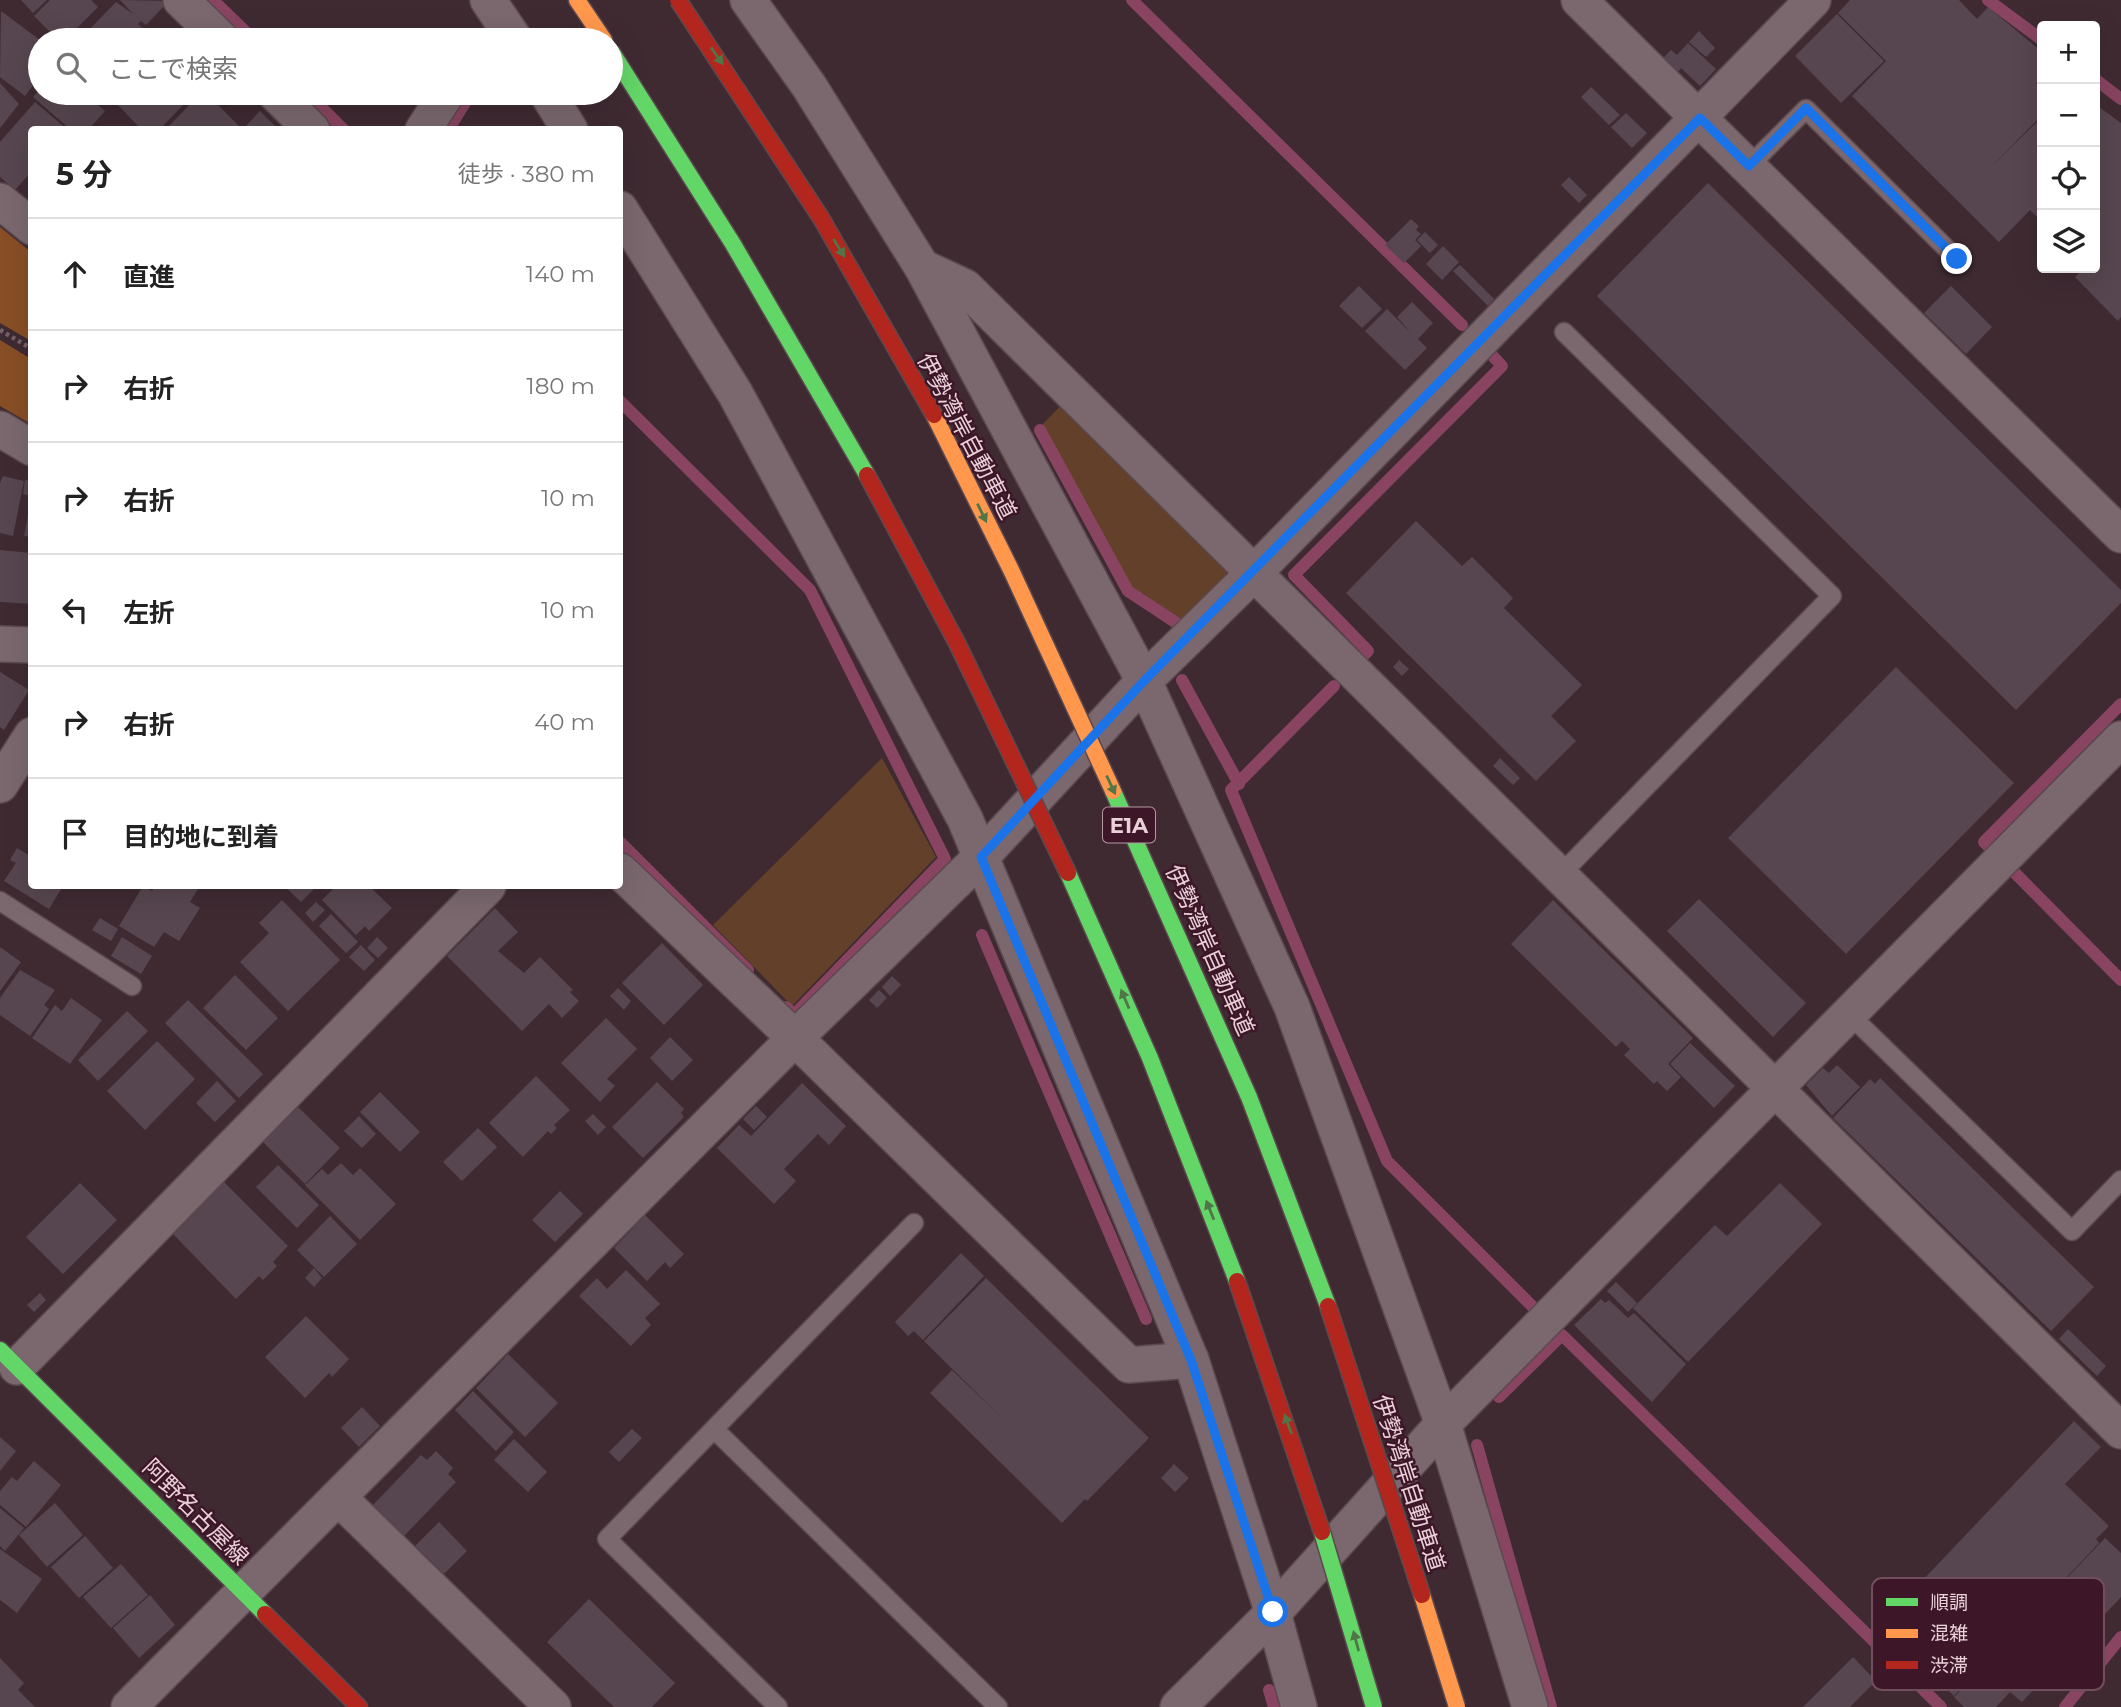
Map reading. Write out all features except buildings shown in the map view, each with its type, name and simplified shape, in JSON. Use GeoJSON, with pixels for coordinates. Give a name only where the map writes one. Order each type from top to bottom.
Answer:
{"type":"FeatureCollection","features":[{"type":"Feature","properties":{"kind":"main road"},"geometry":{"type":"LineString","coordinates":[[577,0],[596,28]]}},
{"type":"Feature","properties":{"kind":"main road","name":"伊勢湾岸自動車道"},"geometry":{"type":"LineString","coordinates":[[678,0],[842,253],[947,441],[1032,614],[1201,980],[1269,1146],[1406,1542],[1457,1707]]}},
{"type":"Feature","properties":{"kind":"main road"},"geometry":{"type":"LineString","coordinates":[[623,70],[787,329],[906,544],[1066,865],[1141,1037],[1229,1257],[1294,1439],[1374,1707]]}},
{"type":"Feature","properties":{"kind":"main road","name":"阿野名古屋線"},"geometry":{"type":"LineString","coordinates":[[8,1359],[359,1707]]}},
{"type":"Feature","properties":{"kind":"street"},"geometry":{"type":"LineString","coordinates":[[181,0],[210,28]]}},
{"type":"Feature","properties":{"kind":"street"},"geometry":{"type":"LineString","coordinates":[[748,0],[809,86],[922,267],[1144,681],[1292,1007],[1443,1424],[1530,1707]]}},
{"type":"Feature","properties":{"kind":"street"},"geometry":{"type":"LineString","coordinates":[[1579,0],[2121,535]]}},
{"type":"Feature","properties":{"kind":"street"},"geometry":{"type":"LineString","coordinates":[[129,1707],[795,1038],[981,857],[1144,681],[1255,572],[1813,0]]}},
{"type":"Feature","properties":{"kind":"street"},"geometry":{"type":"LineString","coordinates":[[287,105],[308,126]]}},
{"type":"Feature","properties":{"kind":"street"},"geometry":{"type":"LineString","coordinates":[[426,126],[440,105]]}},
{"type":"Feature","properties":{"kind":"street"},"geometry":{"type":"LineString","coordinates":[[554,105],[568,126]]}},
{"type":"Feature","properties":{"kind":"street"},"geometry":{"type":"LineString","coordinates":[[0,201],[28,224]]}},
{"type":"Feature","properties":{"kind":"street"},"geometry":{"type":"LineString","coordinates":[[623,214],[735,393],[958,807],[981,857],[1191,1360],[1273,1612],[1299,1707]]}},
{"type":"Feature","properties":{"kind":"street"},"geometry":{"type":"LineString","coordinates":[[922,267],[965,287],[1255,572],[1775,1092],[2120,1429]]}},
{"type":"Feature","properties":{"kind":"street"},"geometry":{"type":"LineString","coordinates":[[0,429],[28,446]]}},
{"type":"Feature","properties":{"kind":"street"},"geometry":{"type":"LineString","coordinates":[[0,644],[28,645]]}},
{"type":"Feature","properties":{"kind":"street"},"geometry":{"type":"LineString","coordinates":[[1178,1707],[1273,1612],[1443,1424],[1775,1092],[2121,739]]}},
{"type":"Feature","properties":{"kind":"street"},"geometry":{"type":"LineString","coordinates":[[0,785],[28,741]]}},
{"type":"Feature","properties":{"kind":"street"},"geometry":{"type":"LineString","coordinates":[[623,874],[1129,1365],[1191,1360]]}},
{"type":"Feature","properties":{"kind":"street"},"geometry":{"type":"LineString","coordinates":[[8,1359],[485,889]]}},
{"type":"Feature","properties":{"kind":"street"},"geometry":{"type":"LineString","coordinates":[[339,1498],[553,1707]]}},
{"type":"Feature","properties":{"kind":"lane"},"geometry":{"type":"LineString","coordinates":[[1749,166],[1806,108],[1957,259]]}},
{"type":"Feature","properties":{"kind":"lane"},"geometry":{"type":"LineString","coordinates":[[1559,876],[1832,596],[1564,332]]}},
{"type":"Feature","properties":{"kind":"lane"},"geometry":{"type":"LineString","coordinates":[[0,901],[132,986]]}},
{"type":"Feature","properties":{"kind":"lane"},"geometry":{"type":"LineString","coordinates":[[1850,1015],[2071,1231],[2121,1180]]}},
{"type":"Feature","properties":{"kind":"lane"},"geometry":{"type":"LineString","coordinates":[[778,1707],[607,1539],[914,1223]]}},
{"type":"Feature","properties":{"kind":"lane"},"geometry":{"type":"LineString","coordinates":[[714,1429],[998,1707]]}},
{"type":"Feature","properties":{"kind":"path"},"geometry":{"type":"LineString","coordinates":[[0,330],[28,347]]}},
{"type":"Feature","properties":{"kind":"shaded area"},"geometry":{"type":"Polygon","coordinates":[[[0,227],[28,250],[28,339],[0,323],[0,227]]]}},
{"type":"Feature","properties":{"kind":"shaded area"},"geometry":{"type":"Polygon","coordinates":[[[0,340],[28,357],[28,422],[0,406],[0,340]]]}},
{"type":"Feature","properties":{"kind":"shaded area"},"geometry":{"type":"Polygon","coordinates":[[[1064,402],[1226,561],[1226,580],[1183,623],[1130,587],[1041,426],[1064,402]]]}},
{"type":"Feature","properties":{"kind":"shaded area"},"geometry":{"type":"Polygon","coordinates":[[[882,758],[936,857],[792,1006],[713,925],[882,758]]]}},
{"type":"Feature","properties":{"kind":"waterway"},"geometry":{"type":"LineString","coordinates":[[213,0],[242,28]]}},
{"type":"Feature","properties":{"kind":"waterway"},"geometry":{"type":"LineString","coordinates":[[1132,0],[1462,325]]}},
{"type":"Feature","properties":{"kind":"waterway"},"geometry":{"type":"LineString","coordinates":[[1988,0],[2037,36]]}},
{"type":"Feature","properties":{"kind":"waterway"},"geometry":{"type":"LineString","coordinates":[[2100,83],[2121,99]]}},
{"type":"Feature","properties":{"kind":"waterway"},"geometry":{"type":"LineString","coordinates":[[319,105],[340,126]]}},
{"type":"Feature","properties":{"kind":"waterway"},"geometry":{"type":"LineString","coordinates":[[450,126],[464,105]]}},
{"type":"Feature","properties":{"kind":"waterway"},"geometry":{"type":"LineString","coordinates":[[1363,656],[1368,651],[1294,575],[1502,366],[1489,352]]}},
{"type":"Feature","properties":{"kind":"waterway"},"geometry":{"type":"LineString","coordinates":[[623,404],[810,590],[945,859],[794,1015],[786,1007]]}},
{"type":"Feature","properties":{"kind":"waterway"},"geometry":{"type":"LineString","coordinates":[[1040,430],[1128,591],[1178,624]]}},
{"type":"Feature","properties":{"kind":"waterway"},"geometry":{"type":"LineString","coordinates":[[1182,680],[1239,784]]}},
{"type":"Feature","properties":{"kind":"waterway"},"geometry":{"type":"LineString","coordinates":[[1334,686],[1231,790],[1387,1161],[1536,1310]]}},
{"type":"Feature","properties":{"kind":"waterway"},"geometry":{"type":"LineString","coordinates":[[1990,848],[1984,842],[2121,704]]}},
{"type":"Feature","properties":{"kind":"waterway"},"geometry":{"type":"LineString","coordinates":[[623,845],[748,970]]}},
{"type":"Feature","properties":{"kind":"waterway"},"geometry":{"type":"LineString","coordinates":[[2015,873],[2121,980]]}},
{"type":"Feature","properties":{"kind":"waterway"},"geometry":{"type":"LineString","coordinates":[[982,935],[1146,1319]]}},
{"type":"Feature","properties":{"kind":"waterway"},"geometry":{"type":"LineString","coordinates":[[1499,1397],[1562,1335],[1872,1639]]}},
{"type":"Feature","properties":{"kind":"waterway"},"geometry":{"type":"LineString","coordinates":[[1477,1445],[1551,1707]]}},
{"type":"Feature","properties":{"kind":"waterway"},"geometry":{"type":"LineString","coordinates":[[2104,1658],[2121,1637]]}},
{"type":"Feature","properties":{"kind":"waterway"},"geometry":{"type":"LineString","coordinates":[[1269,1690],[1274,1707]]}},
{"type":"Feature","properties":{"kind":"waterway"},"geometry":{"type":"LineString","coordinates":[[1924,1690],[1941,1707]]}},
{"type":"Feature","properties":{"kind":"waterway"},"geometry":{"type":"LineString","coordinates":[[2065,1707],[2079,1690]]}},
{"type":"Feature","properties":{"kind":"traffic: fast"},"geometry":{"type":"LineString","coordinates":[[623,70],[733,244],[867,475]]}},
{"type":"Feature","properties":{"kind":"traffic: fast"},"geometry":{"type":"LineString","coordinates":[[1113,791],[1249,1097],[1328,1306]]}},
{"type":"Feature","properties":{"kind":"traffic: fast"},"geometry":{"type":"LineString","coordinates":[[1068,873],[1150,1058],[1237,1281]]}},
{"type":"Feature","properties":{"kind":"traffic: fast"},"geometry":{"type":"LineString","coordinates":[[0,1350],[265,1614]]}},
{"type":"Feature","properties":{"kind":"traffic: fast"},"geometry":{"type":"LineString","coordinates":[[1322,1532],[1374,1707]]}},
{"type":"Feature","properties":{"kind":"traffic: slow"},"geometry":{"type":"LineString","coordinates":[[577,0],[596,28]]}},
{"type":"Feature","properties":{"kind":"traffic: slow"},"geometry":{"type":"LineString","coordinates":[[934,415],[1012,572],[1113,791]]}},
{"type":"Feature","properties":{"kind":"traffic: slow"},"geometry":{"type":"LineString","coordinates":[[1422,1595],[1457,1707]]}},
{"type":"Feature","properties":{"kind":"traffic: jam"},"geometry":{"type":"LineString","coordinates":[[678,0],[821,218],[934,415]]}},
{"type":"Feature","properties":{"kind":"traffic: jam"},"geometry":{"type":"LineString","coordinates":[[867,475],[957,643],[1068,873]]}},
{"type":"Feature","properties":{"kind":"traffic: jam"},"geometry":{"type":"LineString","coordinates":[[1237,1281],[1322,1532]]}},
{"type":"Feature","properties":{"kind":"traffic: jam"},"geometry":{"type":"LineString","coordinates":[[1328,1306],[1422,1595]]}},
{"type":"Feature","properties":{"kind":"traffic: jam"},"geometry":{"type":"LineString","coordinates":[[265,1614],[359,1707]]}},
{"type":"Feature","properties":{"kind":"route"},"geometry":{"type":"LineString","coordinates":[[1273,1612],[1191,1360],[981,857],[1144,681],[1255,572],[1700,118],[1749,166],[1806,108],[1957,259]]}}]}
